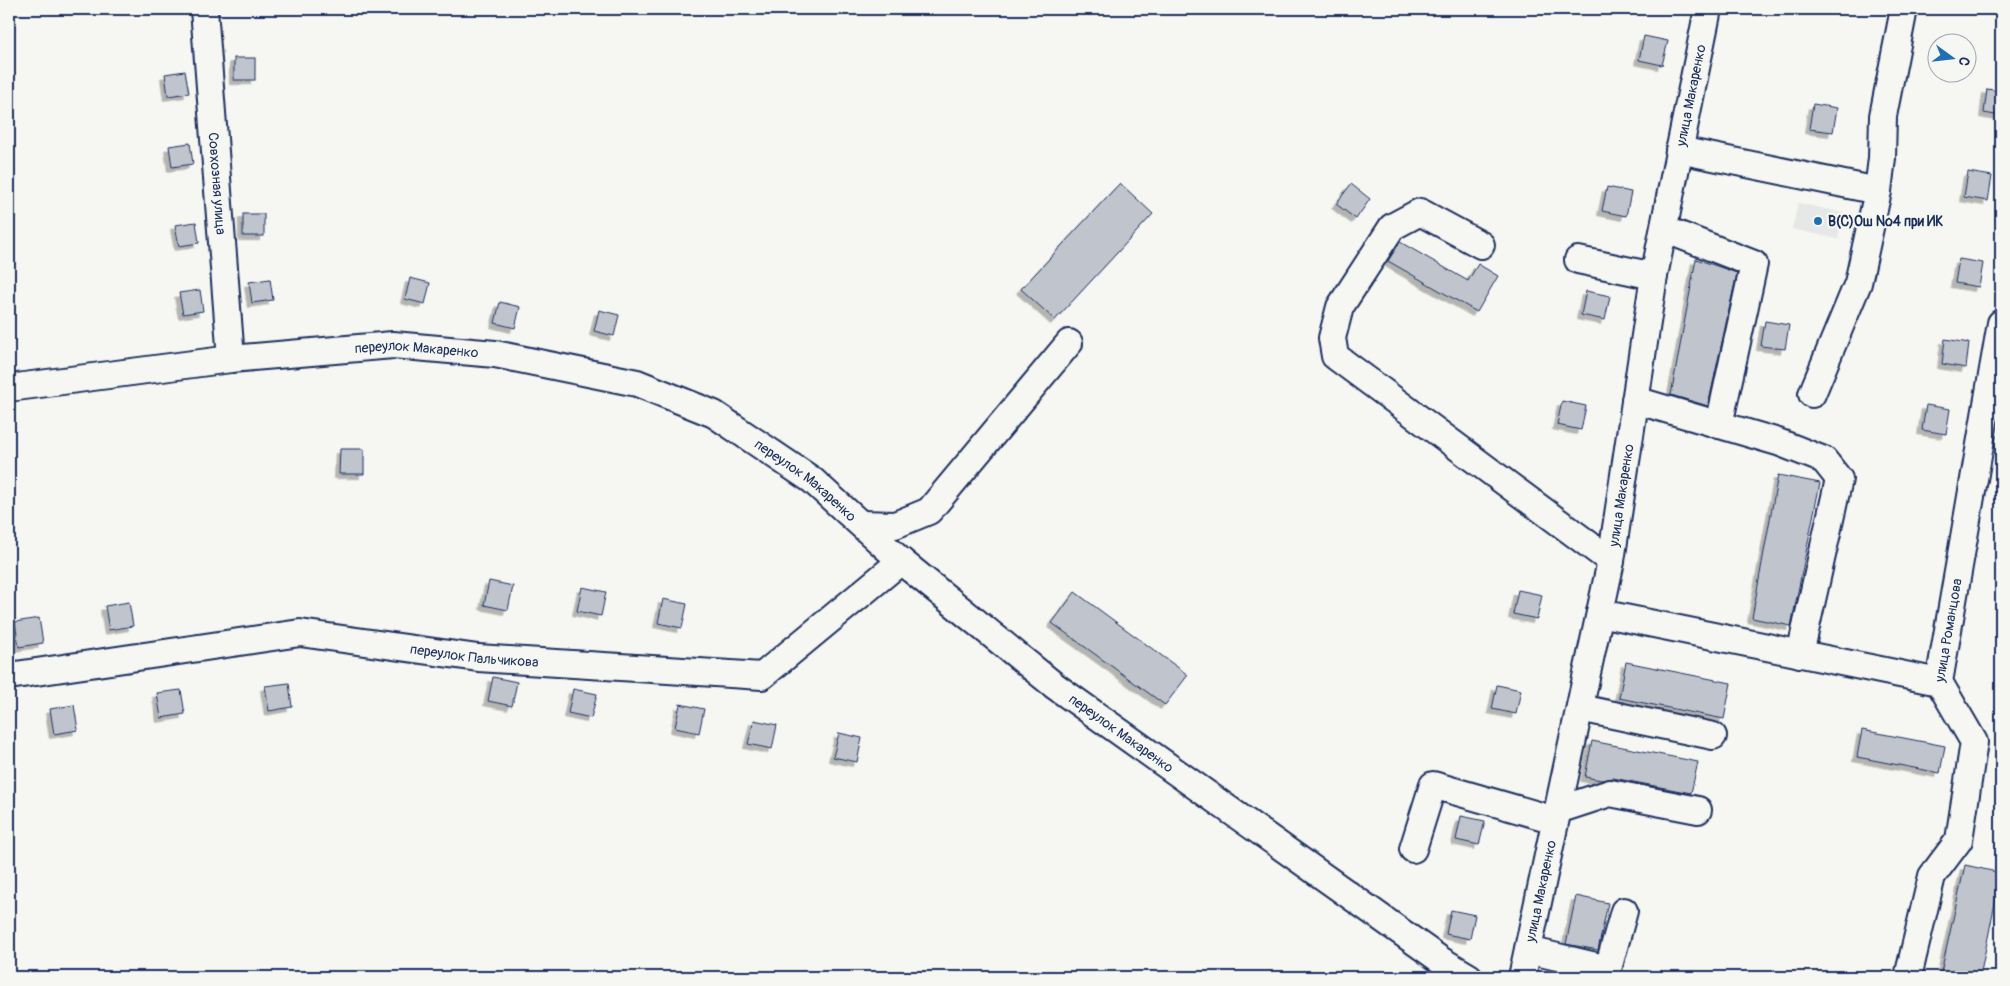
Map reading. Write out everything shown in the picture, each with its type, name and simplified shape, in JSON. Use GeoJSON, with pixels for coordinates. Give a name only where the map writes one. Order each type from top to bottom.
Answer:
{"type":"FeatureCollection","features":[{"type":"Feature","properties":{"kind":"street","name":"Совхозная улица"},"geometry":{"type":"LineString","coordinates":[[204,9],[231,359]]}},
{"type":"Feature","properties":{"kind":"street","name":"улица Макаренко"},"geometry":{"type":"LineString","coordinates":[[1522,977],[1611,561],[1654,276],[1708,9]]}},
{"type":"Feature","properties":{"kind":"street"},"geometry":{"type":"LineString","coordinates":[[1812,394],[1858,283],[1878,190],[1882,158],[1883,116],[1904,9]]}},
{"type":"Feature","properties":{"kind":"street"},"geometry":{"type":"LineString","coordinates":[[1679,150],[1878,190]]}},
{"type":"Feature","properties":{"kind":"street"},"geometry":{"type":"LineString","coordinates":[[1480,245],[1420,212],[1392,227],[1340,307],[1332,338],[1335,356],[1611,561]]}},
{"type":"Feature","properties":{"kind":"street"},"geometry":{"type":"LineString","coordinates":[[1664,229],[1754,264],[1719,425]]}},
{"type":"Feature","properties":{"kind":"street"},"geometry":{"type":"LineString","coordinates":[[1578,260],[1654,276]]}},
{"type":"Feature","properties":{"kind":"street","name":"улица Романцова"},"geometry":{"type":"LineString","coordinates":[[1908,977],[1932,876],[1959,840],[1974,742],[1939,682],[2001,324]]}},
{"type":"Feature","properties":{"kind":"street"},"geometry":{"type":"LineString","coordinates":[[861,524],[895,525],[929,511],[1069,343]]}},
{"type":"Feature","properties":{"kind":"street","name":"переулок Макаренко"},"geometry":{"type":"LineString","coordinates":[[9,388],[231,359],[393,345],[495,354],[636,383],[714,414],[812,480],[901,561],[1054,686],[1426,950],[1469,977]]}},
{"type":"Feature","properties":{"kind":"street"},"geometry":{"type":"LineString","coordinates":[[1636,400],[1778,442],[1824,460],[1839,479],[1800,654]]}},
{"type":"Feature","properties":{"kind":"street","name":"переулок Пальчикова"},"geometry":{"type":"LineString","coordinates":[[9,676],[300,633],[478,658],[762,676],[901,561]]}},
{"type":"Feature","properties":{"kind":"street"},"geometry":{"type":"LineString","coordinates":[[1600,613],[1939,682]]}},
{"type":"Feature","properties":{"kind":"street"},"geometry":{"type":"LineString","coordinates":[[1580,708],[1713,736]]}},
{"type":"Feature","properties":{"kind":"street"},"geometry":{"type":"LineString","coordinates":[[1413,849],[1434,785],[1556,815],[1610,793],[1698,810]]}},
{"type":"Feature","properties":{"kind":"street"},"geometry":{"type":"LineString","coordinates":[[1528,950],[1607,973],[1624,911]]}},
{"type":"Feature","properties":{"kind":"shaded area","name":"В(С)Ош №4 при ИК"},"geometry":{"type":"Polygon","coordinates":[[[1798,203],[1843,213],[1838,239],[1792,229],[1798,203]]]}},
{"type":"Feature","properties":{"kind":"building"},"geometry":{"type":"Polygon","coordinates":[[[1644,36],[1668,41],[1662,65],[1639,60],[1644,36]]]}},
{"type":"Feature","properties":{"kind":"building"},"geometry":{"type":"Polygon","coordinates":[[[234,58],[255,58],[255,80],[234,80],[234,58]]]}},
{"type":"Feature","properties":{"kind":"building"},"geometry":{"type":"Polygon","coordinates":[[[185,71],[189,93],[168,96],[165,74],[185,71]]]}},
{"type":"Feature","properties":{"kind":"building"},"geometry":{"type":"Polygon","coordinates":[[[1987,89],[2001,91],[2001,116],[1984,113],[1987,89]]]}},
{"type":"Feature","properties":{"kind":"building"},"geometry":{"type":"Polygon","coordinates":[[[1813,104],[1837,108],[1833,132],[1809,129],[1813,104]]]}},
{"type":"Feature","properties":{"kind":"building"},"geometry":{"type":"Polygon","coordinates":[[[190,143],[193,164],[172,167],[169,146],[190,143]]]}},
{"type":"Feature","properties":{"kind":"building"},"geometry":{"type":"Polygon","coordinates":[[[1968,172],[1992,176],[1988,201],[1964,197],[1968,172]]]}},
{"type":"Feature","properties":{"kind":"building"},"geometry":{"type":"Polygon","coordinates":[[[1120,183],[1153,214],[1055,320],[1021,289],[1120,183]]]}},
{"type":"Feature","properties":{"kind":"building"},"geometry":{"type":"Polygon","coordinates":[[[1351,184],[1370,199],[1356,219],[1336,204],[1351,184]]]}},
{"type":"Feature","properties":{"kind":"building"},"geometry":{"type":"Polygon","coordinates":[[[1607,187],[1631,192],[1626,216],[1602,211],[1607,187]]]}},
{"type":"Feature","properties":{"kind":"building"},"geometry":{"type":"Polygon","coordinates":[[[243,214],[264,214],[264,236],[243,236],[243,214]]]}},
{"type":"Feature","properties":{"kind":"building"},"geometry":{"type":"Polygon","coordinates":[[[196,222],[199,243],[179,246],[175,225],[196,222]]]}},
{"type":"Feature","properties":{"kind":"building"},"geometry":{"type":"Polygon","coordinates":[[[1400,242],[1468,281],[1478,264],[1498,276],[1477,312],[1388,261],[1400,242]]]}},
{"type":"Feature","properties":{"kind":"building"},"geometry":{"type":"Polygon","coordinates":[[[1696,259],[1737,273],[1708,406],[1671,395],[1696,259]]]}},
{"type":"Feature","properties":{"kind":"building"},"geometry":{"type":"Polygon","coordinates":[[[1959,259],[1983,263],[1979,287],[1955,283],[1959,259]]]}},
{"type":"Feature","properties":{"kind":"building"},"geometry":{"type":"Polygon","coordinates":[[[410,278],[430,283],[425,304],[405,299],[410,278]]]}},
{"type":"Feature","properties":{"kind":"building"},"geometry":{"type":"Polygon","coordinates":[[[270,279],[273,300],[252,303],[249,282],[270,279]]]}},
{"type":"Feature","properties":{"kind":"building"},"geometry":{"type":"Polygon","coordinates":[[[200,290],[203,311],[183,314],[179,293],[200,290]]]}},
{"type":"Feature","properties":{"kind":"building"},"geometry":{"type":"Polygon","coordinates":[[[1586,291],[1610,296],[1605,320],[1581,315],[1586,291]]]}},
{"type":"Feature","properties":{"kind":"building"},"geometry":{"type":"Polygon","coordinates":[[[500,302],[520,307],[515,328],[495,323],[500,302]]]}},
{"type":"Feature","properties":{"kind":"building"},"geometry":{"type":"Polygon","coordinates":[[[599,310],[619,315],[614,336],[594,331],[599,310]]]}},
{"type":"Feature","properties":{"kind":"building"},"geometry":{"type":"Polygon","coordinates":[[[1765,321],[1789,325],[1785,349],[1761,346],[1765,321]]]}},
{"type":"Feature","properties":{"kind":"building"},"geometry":{"type":"Polygon","coordinates":[[[1945,339],[1969,343],[1966,368],[1942,364],[1945,339]]]}},
{"type":"Feature","properties":{"kind":"building"},"geometry":{"type":"Polygon","coordinates":[[[1562,401],[1586,406],[1581,430],[1557,425],[1562,401]]]}},
{"type":"Feature","properties":{"kind":"building"},"geometry":{"type":"Polygon","coordinates":[[[1926,405],[1950,409],[1946,434],[1922,430],[1926,405]]]}},
{"type":"Feature","properties":{"kind":"building"},"geometry":{"type":"Polygon","coordinates":[[[340,449],[364,449],[364,474],[339,474],[340,449]]]}},
{"type":"Feature","properties":{"kind":"building"},"geometry":{"type":"Polygon","coordinates":[[[1778,475],[1820,483],[1791,626],[1752,618],[1778,475]]]}},
{"type":"Feature","properties":{"kind":"building"},"geometry":{"type":"Polygon","coordinates":[[[489,581],[513,586],[508,610],[484,605],[489,581]]]}},
{"type":"Feature","properties":{"kind":"building"},"geometry":{"type":"Polygon","coordinates":[[[582,587],[606,592],[601,616],[577,611],[582,587]]]}},
{"type":"Feature","properties":{"kind":"building"},"geometry":{"type":"Polygon","coordinates":[[[1518,590],[1542,595],[1537,619],[1513,614],[1518,590]]]}},
{"type":"Feature","properties":{"kind":"building"},"geometry":{"type":"Polygon","coordinates":[[[1075,592],[1188,675],[1165,705],[1052,623],[1075,592]]]}},
{"type":"Feature","properties":{"kind":"building"},"geometry":{"type":"Polygon","coordinates":[[[663,599],[687,604],[682,628],[658,623],[663,599]]]}},
{"type":"Feature","properties":{"kind":"building"},"geometry":{"type":"Polygon","coordinates":[[[129,602],[133,626],[109,630],[105,606],[129,602]]]}},
{"type":"Feature","properties":{"kind":"building"},"geometry":{"type":"Polygon","coordinates":[[[39,618],[43,643],[19,647],[15,622],[39,618]]]}},
{"type":"Feature","properties":{"kind":"building"},"geometry":{"type":"Polygon","coordinates":[[[1626,662],[1731,683],[1724,719],[1619,698],[1626,662]]]}},
{"type":"Feature","properties":{"kind":"building"},"geometry":{"type":"Polygon","coordinates":[[[493,677],[517,682],[512,706],[488,701],[493,677]]]}},
{"type":"Feature","properties":{"kind":"building"},"geometry":{"type":"Polygon","coordinates":[[[289,683],[292,707],[269,711],[265,686],[289,683]]]}},
{"type":"Feature","properties":{"kind":"building"},"geometry":{"type":"Polygon","coordinates":[[[1497,685],[1521,690],[1516,714],[1492,709],[1497,685]]]}},
{"type":"Feature","properties":{"kind":"building"},"geometry":{"type":"Polygon","coordinates":[[[573,689],[597,694],[591,718],[568,713],[573,689]]]}},
{"type":"Feature","properties":{"kind":"building"},"geometry":{"type":"Polygon","coordinates":[[[181,690],[185,714],[161,718],[157,693],[181,690]]]}},
{"type":"Feature","properties":{"kind":"building"},"geometry":{"type":"Polygon","coordinates":[[[680,704],[704,709],[699,733],[675,728],[680,704]]]}},
{"type":"Feature","properties":{"kind":"building"},"geometry":{"type":"Polygon","coordinates":[[[74,705],[78,730],[54,734],[50,709],[74,705]]]}},
{"type":"Feature","properties":{"kind":"building"},"geometry":{"type":"Polygon","coordinates":[[[754,720],[777,725],[772,749],[748,744],[754,720]]]}},
{"type":"Feature","properties":{"kind":"building"},"geometry":{"type":"Polygon","coordinates":[[[1862,730],[1945,746],[1940,773],[1857,757],[1862,730]]]}},
{"type":"Feature","properties":{"kind":"building"},"geometry":{"type":"Polygon","coordinates":[[[839,733],[862,738],[857,762],[833,757],[839,733]]]}},
{"type":"Feature","properties":{"kind":"building"},"geometry":{"type":"Polygon","coordinates":[[[1592,741],[1698,762],[1691,793],[1613,778],[1601,780],[1585,777],[1592,741]]]}},
{"type":"Feature","properties":{"kind":"building"},"geometry":{"type":"Polygon","coordinates":[[[1461,816],[1485,821],[1479,845],[1456,840],[1461,816]]]}},
{"type":"Feature","properties":{"kind":"building"},"geometry":{"type":"Polygon","coordinates":[[[1965,865],[2001,873],[1980,977],[1940,977],[1965,865]]]}},
{"type":"Feature","properties":{"kind":"building"},"geometry":{"type":"Polygon","coordinates":[[[1576,896],[1608,903],[1598,950],[1566,944],[1576,896]]]}},
{"type":"Feature","properties":{"kind":"building"},"geometry":{"type":"Polygon","coordinates":[[[1451,910],[1475,915],[1470,939],[1446,934],[1451,910]]]}},
{"type":"Feature","properties":{"kind":"place","name":"В(С)Ош №4 при ИК"},"geometry":{"type":"Point","coordinates":[1818,221]}}]}
